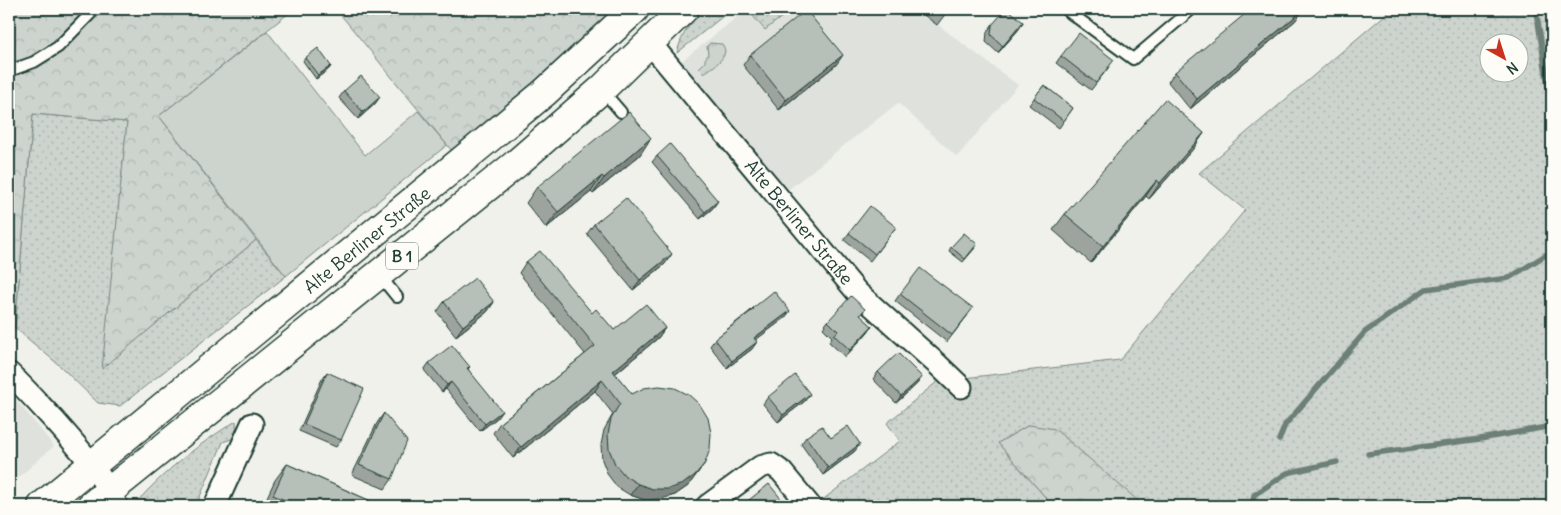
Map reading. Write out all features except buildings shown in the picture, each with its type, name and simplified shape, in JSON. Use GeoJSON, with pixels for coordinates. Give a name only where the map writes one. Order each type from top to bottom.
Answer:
{"type":"FeatureCollection","features":[{"type":"Feature","properties":{"kind":"main road","name":"Alte Berliner Straße"},"geometry":{"type":"LineString","coordinates":[[93,465],[544,93],[635,9]]}},
{"type":"Feature","properties":{"kind":"main road","name":"Alte Berliner Straße"},"geometry":{"type":"LineString","coordinates":[[106,501],[517,163],[602,89],[684,9]]}},
{"type":"Feature","properties":{"kind":"main road","name":"B 1"},"geometry":{"type":"LineString","coordinates":[[42,506],[93,465]]}},
{"type":"Feature","properties":{"kind":"street","name":"Alte Berliner Straße"},"geometry":{"type":"LineString","coordinates":[[650,43],[857,292],[961,387]]}},
{"type":"Feature","properties":{"kind":"street"},"geometry":{"type":"LineString","coordinates":[[9,373],[27,390],[93,465],[106,501]]}},
{"type":"Feature","properties":{"kind":"street"},"geometry":{"type":"LineString","coordinates":[[215,506],[252,424]]}},
{"type":"Feature","properties":{"kind":"street"},"geometry":{"type":"LineString","coordinates":[[707,506],[760,467],[771,464],[781,471],[810,506]]}},
{"type":"Feature","properties":{"kind":"lane"},"geometry":{"type":"LineString","coordinates":[[9,71],[34,62],[58,47],[95,9]]}},
{"type":"Feature","properties":{"kind":"lane"},"geometry":{"type":"LineString","coordinates":[[1065,9],[1133,59],[1192,9]]}},
{"type":"Feature","properties":{"kind":"lane"},"geometry":{"type":"LineString","coordinates":[[602,89],[621,112]]}},
{"type":"Feature","properties":{"kind":"lane"},"geometry":{"type":"LineString","coordinates":[[379,275],[397,297]]}},
{"type":"Feature","properties":{"kind":"shaded area"},"geometry":{"type":"Polygon","coordinates":[[[747,9],[917,9],[1018,85],[957,157],[898,103],[784,193],[678,64],[747,9]]]}},
{"type":"Feature","properties":{"kind":"shaded area"},"geometry":{"type":"Polygon","coordinates":[[[9,391],[54,446],[9,486],[9,391]]]}},
{"type":"Feature","properties":{"kind":"green space"},"geometry":{"type":"Polygon","coordinates":[[[9,9],[294,9],[159,116],[256,240],[102,369],[127,122],[33,114],[15,328],[9,328],[9,9]]]}},
{"type":"Feature","properties":{"kind":"green space"},"geometry":{"type":"Polygon","coordinates":[[[336,9],[615,9],[589,35],[452,151],[336,9]]]}},
{"type":"Feature","properties":{"kind":"green space"},"geometry":{"type":"Polygon","coordinates":[[[704,9],[732,9],[677,53],[681,39],[687,29],[704,9]]]}},
{"type":"Feature","properties":{"kind":"green space"},"geometry":{"type":"Polygon","coordinates":[[[747,9],[792,9],[765,30],[747,9]]]}},
{"type":"Feature","properties":{"kind":"green space"},"geometry":{"type":"Polygon","coordinates":[[[1392,9],[1552,9],[1552,506],[1144,506],[1119,486],[1029,425],[998,443],[1053,506],[827,506],[821,501],[900,441],[887,423],[938,381],[1120,360],[1245,210],[1199,173],[1392,9]]]}},
{"type":"Feature","properties":{"kind":"green space"},"geometry":{"type":"Polygon","coordinates":[[[267,31],[365,155],[418,111],[447,145],[286,276],[159,116],[267,31]]]}},
{"type":"Feature","properties":{"kind":"green space"},"geometry":{"type":"Polygon","coordinates":[[[710,43],[722,44],[725,53],[720,61],[704,73],[699,68],[705,62],[708,55],[707,46],[710,43]]]}},
{"type":"Feature","properties":{"kind":"green space"},"geometry":{"type":"Polygon","coordinates":[[[33,114],[127,122],[103,368],[256,240],[286,276],[120,406],[98,403],[59,365],[15,328],[33,114]]]}},
{"type":"Feature","properties":{"kind":"green space"},"geometry":{"type":"Polygon","coordinates":[[[236,421],[237,437],[223,442],[196,506],[137,506],[136,503],[147,491],[171,469],[196,448],[236,421]]]}},
{"type":"Feature","properties":{"kind":"green space"},"geometry":{"type":"Polygon","coordinates":[[[1029,425],[1055,429],[1144,506],[1053,506],[998,443],[1029,425]]]}},
{"type":"Feature","properties":{"kind":"waterway"},"geometry":{"type":"LineString","coordinates":[[1536,9],[1552,111]]}},
{"type":"Feature","properties":{"kind":"waterway"},"geometry":{"type":"LineString","coordinates":[[1279,440],[1285,425],[1365,332],[1426,289],[1509,278],[1552,251]]}},
{"type":"Feature","properties":{"kind":"waterway"},"geometry":{"type":"LineString","coordinates":[[1368,454],[1480,439],[1552,426]]}},
{"type":"Feature","properties":{"kind":"waterway"},"geometry":{"type":"LineString","coordinates":[[1252,506],[1254,495],[1287,473],[1337,462]]}}]}
